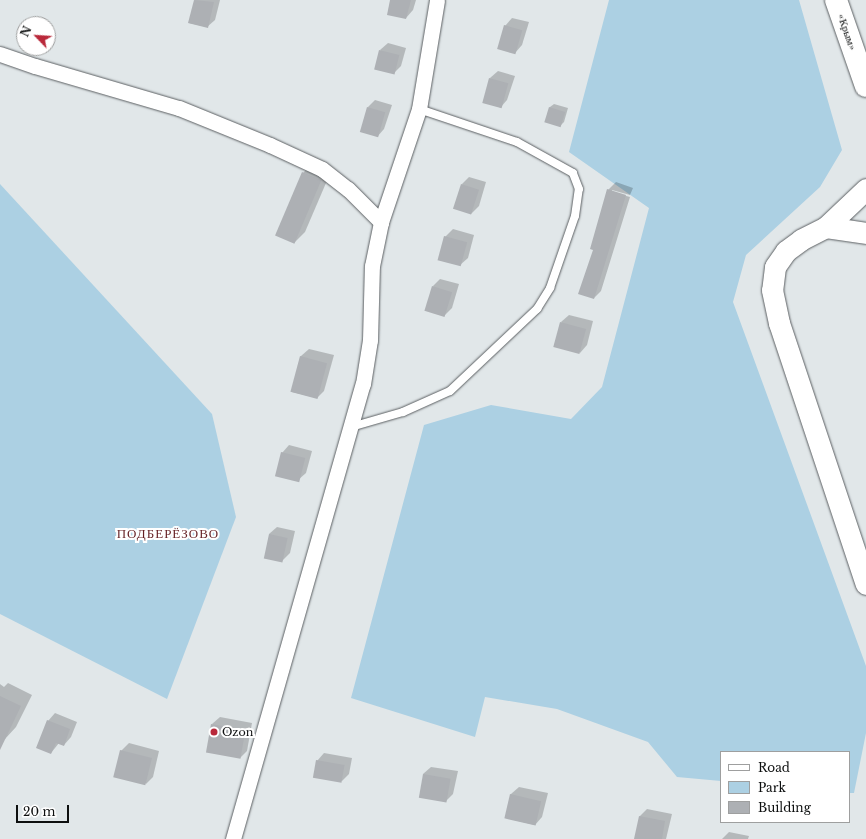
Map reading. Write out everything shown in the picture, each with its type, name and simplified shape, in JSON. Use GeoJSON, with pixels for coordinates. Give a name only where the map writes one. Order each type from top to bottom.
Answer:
{"type":"FeatureCollection","features":[{"type":"Feature","properties":{"kind":"highway","name":"«Крым»"},"geometry":{"type":"LineString","coordinates":[[836,0],[866,86]]}},
{"type":"Feature","properties":{"kind":"main road"},"geometry":{"type":"LineString","coordinates":[[866,189],[826,227],[801,240],[786,251],[775,267],[772,290],[779,323],[866,584]]}},
{"type":"Feature","properties":{"kind":"main road"},"geometry":{"type":"LineString","coordinates":[[826,227],[866,232]]}},
{"type":"Feature","properties":{"kind":"street"},"geometry":{"type":"LineString","coordinates":[[234,839],[363,384],[370,340],[372,266],[381,222],[419,109],[437,0]]}},
{"type":"Feature","properties":{"kind":"street"},"geometry":{"type":"LineString","coordinates":[[0,54],[35,66],[179,108],[270,145],[322,170],[348,189],[381,222]]}},
{"type":"Feature","properties":{"kind":"lane"},"geometry":{"type":"LineString","coordinates":[[351,427],[403,412],[450,391],[537,310],[550,288],[575,216],[578,189],[573,173],[517,142],[419,109]]}},
{"type":"Feature","properties":{"kind":"green space"},"geometry":{"type":"Polygon","coordinates":[[[609,0],[799,0],[842,150],[820,187],[746,255],[733,302],[866,666],[866,733],[854,793],[850,793],[850,751],[720,751],[720,781],[677,777],[648,742],[557,709],[485,697],[475,737],[351,698],[424,425],[491,405],[571,419],[602,387],[649,208],[569,152],[609,0]]]}},
{"type":"Feature","properties":{"kind":"green space"},"geometry":{"type":"Polygon","coordinates":[[[0,184],[212,414],[236,517],[167,699],[0,614],[0,184]]]}},
{"type":"Feature","properties":{"kind":"building"},"geometry":{"type":"Polygon","coordinates":[[[194,0],[214,2],[208,28],[188,23],[194,0]]]}},
{"type":"Feature","properties":{"kind":"building"},"geometry":{"type":"Polygon","coordinates":[[[390,0],[411,0],[406,19],[387,15],[390,0]]]}},
{"type":"Feature","properties":{"kind":"building"},"geometry":{"type":"Polygon","coordinates":[[[504,25],[522,30],[515,54],[497,49],[504,25]]]}},
{"type":"Feature","properties":{"kind":"building"},"geometry":{"type":"Polygon","coordinates":[[[379,50],[399,55],[395,74],[374,69],[379,50]]]}},
{"type":"Feature","properties":{"kind":"building"},"geometry":{"type":"Polygon","coordinates":[[[489,78],[508,83],[502,108],[482,103],[489,78]]]}},
{"type":"Feature","properties":{"kind":"building"},"geometry":{"type":"Polygon","coordinates":[[[367,107],[385,112],[378,137],[360,132],[367,107]]]}},
{"type":"Feature","properties":{"kind":"building"},"geometry":{"type":"Polygon","coordinates":[[[549,107],[565,112],[561,127],[544,122],[549,107]]]}},
{"type":"Feature","properties":{"kind":"building"},"geometry":{"type":"Polygon","coordinates":[[[302,172],[321,180],[294,244],[275,236],[302,172]]]}},
{"type":"Feature","properties":{"kind":"building"},"geometry":{"type":"Polygon","coordinates":[[[461,184],[479,190],[471,215],[453,209],[461,184]]]}},
{"type":"Feature","properties":{"kind":"building"},"geometry":{"type":"Polygon","coordinates":[[[607,189],[626,195],[594,299],[578,294],[593,250],[590,249],[607,189]]]}},
{"type":"Feature","properties":{"kind":"building"},"geometry":{"type":"Polygon","coordinates":[[[444,236],[467,242],[461,266],[438,260],[444,236]]]}},
{"type":"Feature","properties":{"kind":"building"},"geometry":{"type":"Polygon","coordinates":[[[432,286],[452,292],[444,317],[424,311],[432,286]]]}},
{"type":"Feature","properties":{"kind":"building"},"geometry":{"type":"Polygon","coordinates":[[[560,322],[586,329],[579,354],[553,347],[560,322]]]}},
{"type":"Feature","properties":{"kind":"building"},"geometry":{"type":"Polygon","coordinates":[[[300,356],[327,363],[317,399],[290,392],[300,356]]]}},
{"type":"Feature","properties":{"kind":"building"},"geometry":{"type":"Polygon","coordinates":[[[281,452],[305,458],[299,482],[275,476],[281,452]]]}},
{"type":"Feature","properties":{"kind":"building"},"geometry":{"type":"Polygon","coordinates":[[[269,534],[288,538],[282,562],[264,558],[269,534]]]}},
{"type":"Feature","properties":{"kind":"building"},"geometry":{"type":"Polygon","coordinates":[[[0,696],[21,706],[0,750],[0,696]]]}},
{"type":"Feature","properties":{"kind":"building"},"geometry":{"type":"Polygon","coordinates":[[[47,720],[70,729],[64,746],[56,743],[51,754],[36,748],[47,720]]]}},
{"type":"Feature","properties":{"kind":"building"},"geometry":{"type":"Polygon","coordinates":[[[211,724],[245,730],[240,759],[206,753],[211,724]]]}},
{"type":"Feature","properties":{"kind":"building"},"geometry":{"type":"Polygon","coordinates":[[[120,750],[152,758],[145,785],[113,777],[120,750]]]}},
{"type":"Feature","properties":{"kind":"building"},"geometry":{"type":"Polygon","coordinates":[[[316,760],[345,765],[341,783],[313,778],[316,760]]]}},
{"type":"Feature","properties":{"kind":"building"},"geometry":{"type":"Polygon","coordinates":[[[423,774],[451,779],[446,802],[419,798],[423,774]]]}},
{"type":"Feature","properties":{"kind":"building"},"geometry":{"type":"Polygon","coordinates":[[[510,794],[541,801],[536,826],[504,818],[510,794]]]}},
{"type":"Feature","properties":{"kind":"building"},"geometry":{"type":"Polygon","coordinates":[[[639,816],[665,821],[662,839],[634,839],[639,816]]]}},
{"type":"Feature","properties":{"kind":"place","name":"Ozon"},"geometry":{"type":"Point","coordinates":[214,732]}},
{"type":"Feature","properties":{"kind":"district","name":"ПОДБЕРЁЗОВО"},"geometry":{"type":"Point","coordinates":[168,534]}}]}
